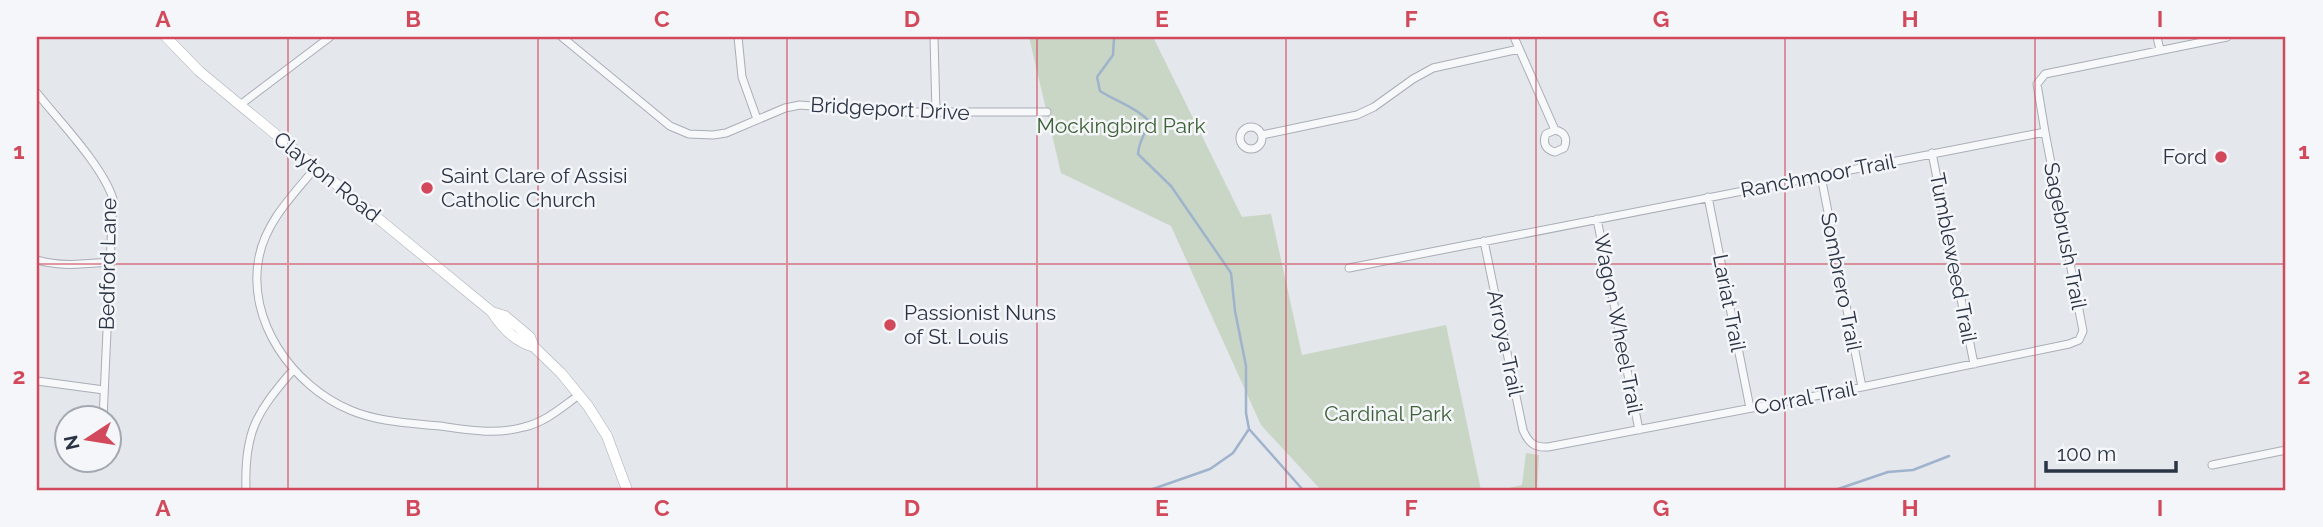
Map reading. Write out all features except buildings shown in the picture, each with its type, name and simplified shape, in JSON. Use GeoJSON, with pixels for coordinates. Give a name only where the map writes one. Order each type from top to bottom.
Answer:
{"type":"FeatureCollection","features":[{"type":"Feature","properties":{"kind":"main road","name":"Clayton Road"},"geometry":{"type":"LineString","coordinates":[[166,37],[240,105],[492,312],[505,316],[530,337],[534,347],[579,395],[607,436],[627,490]]}},
{"type":"Feature","properties":{"kind":"street"},"geometry":{"type":"LineString","coordinates":[[240,105],[330,37]]}},
{"type":"Feature","properties":{"kind":"street","name":"Bridgeport Drive"},"geometry":{"type":"LineString","coordinates":[[562,37],[670,126],[689,134],[713,135],[726,132],[785,108],[800,105],[881,112],[1047,112]]}},
{"type":"Feature","properties":{"kind":"street"},"geometry":{"type":"LineString","coordinates":[[738,37],[742,77],[757,119]]}},
{"type":"Feature","properties":{"kind":"street"},"geometry":{"type":"LineString","coordinates":[[934,37],[936,113]]}},
{"type":"Feature","properties":{"kind":"street"},"geometry":{"type":"LineString","coordinates":[[1514,37],[1555,130]]}},
{"type":"Feature","properties":{"kind":"street"},"geometry":{"type":"LineString","coordinates":[[2157,37],[2160,50]]}},
{"type":"Feature","properties":{"kind":"street"},"geometry":{"type":"LineString","coordinates":[[2045,132],[2037,90],[2042,76],[2227,37]]}},
{"type":"Feature","properties":{"kind":"street"},"geometry":{"type":"LineString","coordinates":[[1262,135],[1357,115],[1374,107],[1433,68],[1519,49]]}},
{"type":"Feature","properties":{"kind":"street","name":"Bedford Lane"},"geometry":{"type":"LineString","coordinates":[[37,93],[109,186],[113,199],[103,405]]}},
{"type":"Feature","properties":{"kind":"street","name":"Ranchmoor Trail"},"geometry":{"type":"LineString","coordinates":[[1349,268],[2045,132]]}},
{"type":"Feature","properties":{"kind":"street","name":"Sagebrush Trail"},"geometry":{"type":"LineString","coordinates":[[2045,132],[2082,326],[2079,340]]}},
{"type":"Feature","properties":{"kind":"street","name":"Tumbleweed Trail"},"geometry":{"type":"LineString","coordinates":[[1932,153],[1974,364]]}},
{"type":"Feature","properties":{"kind":"street"},"geometry":{"type":"LineString","coordinates":[[316,167],[272,223],[259,257],[258,292],[261,309],[277,348],[293,370],[320,394],[352,411],[375,418],[503,432],[544,420],[579,395]]}},
{"type":"Feature","properties":{"kind":"street","name":"Sombrero Trail"},"geometry":{"type":"LineString","coordinates":[[1821,176],[1862,387]]}},
{"type":"Feature","properties":{"kind":"street","name":"Lariat Trail"},"geometry":{"type":"LineString","coordinates":[[1709,197],[1750,408]]}},
{"type":"Feature","properties":{"kind":"street","name":"Wagon Wheel Trail"},"geometry":{"type":"LineString","coordinates":[[1597,219],[1639,430]]}},
{"type":"Feature","properties":{"kind":"street","name":"Arroya Trail"},"geometry":{"type":"LineString","coordinates":[[1484,241],[1523,430],[1531,444]]}},
{"type":"Feature","properties":{"kind":"street"},"geometry":{"type":"LineString","coordinates":[[37,260],[60,264],[110,262]]}},
{"type":"Feature","properties":{"kind":"street","name":"Corral Trail"},"geometry":{"type":"LineString","coordinates":[[1531,444],[1548,447],[1639,430],[1862,387],[2079,340]]}},
{"type":"Feature","properties":{"kind":"street"},"geometry":{"type":"LineString","coordinates":[[246,490],[248,456],[254,424],[265,403],[293,370]]}},
{"type":"Feature","properties":{"kind":"street"},"geometry":{"type":"LineString","coordinates":[[37,381],[104,390]]}},
{"type":"Feature","properties":{"kind":"street"},"geometry":{"type":"LineString","coordinates":[[2212,465],[2286,450]]}},
{"type":"Feature","properties":{"kind":"green space","name":"Cardinal Park"},"geometry":{"type":"Polygon","coordinates":[[[1029,37],[1153,37],[1242,217],[1271,214],[1302,355],[1446,325],[1481,490],[1321,490],[1261,425],[1171,226],[1061,173],[1029,37]]]}},
{"type":"Feature","properties":{"kind":"green space"},"geometry":{"type":"Polygon","coordinates":[[[1526,453],[1539,455],[1537,490],[1499,490],[1522,485],[1526,453]]]}},
{"type":"Feature","properties":{"kind":"waterway"},"geometry":{"type":"LineString","coordinates":[[1112,37],[1113,55],[1097,77],[1100,91],[1148,120],[1138,154],[1171,186],[1231,273],[1235,311],[1246,366],[1246,413],[1249,429],[1303,490]]}},
{"type":"Feature","properties":{"kind":"waterway"},"geometry":{"type":"LineString","coordinates":[[1150,490],[1210,469],[1233,453],[1249,429]]}},
{"type":"Feature","properties":{"kind":"waterway"},"geometry":{"type":"LineString","coordinates":[[1835,490],[1888,472],[1913,470],[1949,456]]}},
{"type":"Feature","properties":{"kind":"place","name":"Ford"},"geometry":{"type":"Point","coordinates":[2221,157]}},
{"type":"Feature","properties":{"kind":"place","name":"Saint Clare of Assisi Catholic Church"},"geometry":{"type":"Point","coordinates":[427,188]}},
{"type":"Feature","properties":{"kind":"place","name":"Passionist Nuns of St. Louis"},"geometry":{"type":"Point","coordinates":[890,325]}},
{"type":"Feature","properties":{"kind":"park label","name":"Mockingbird Park"},"geometry":{"type":"Point","coordinates":[1121,126]}}]}
